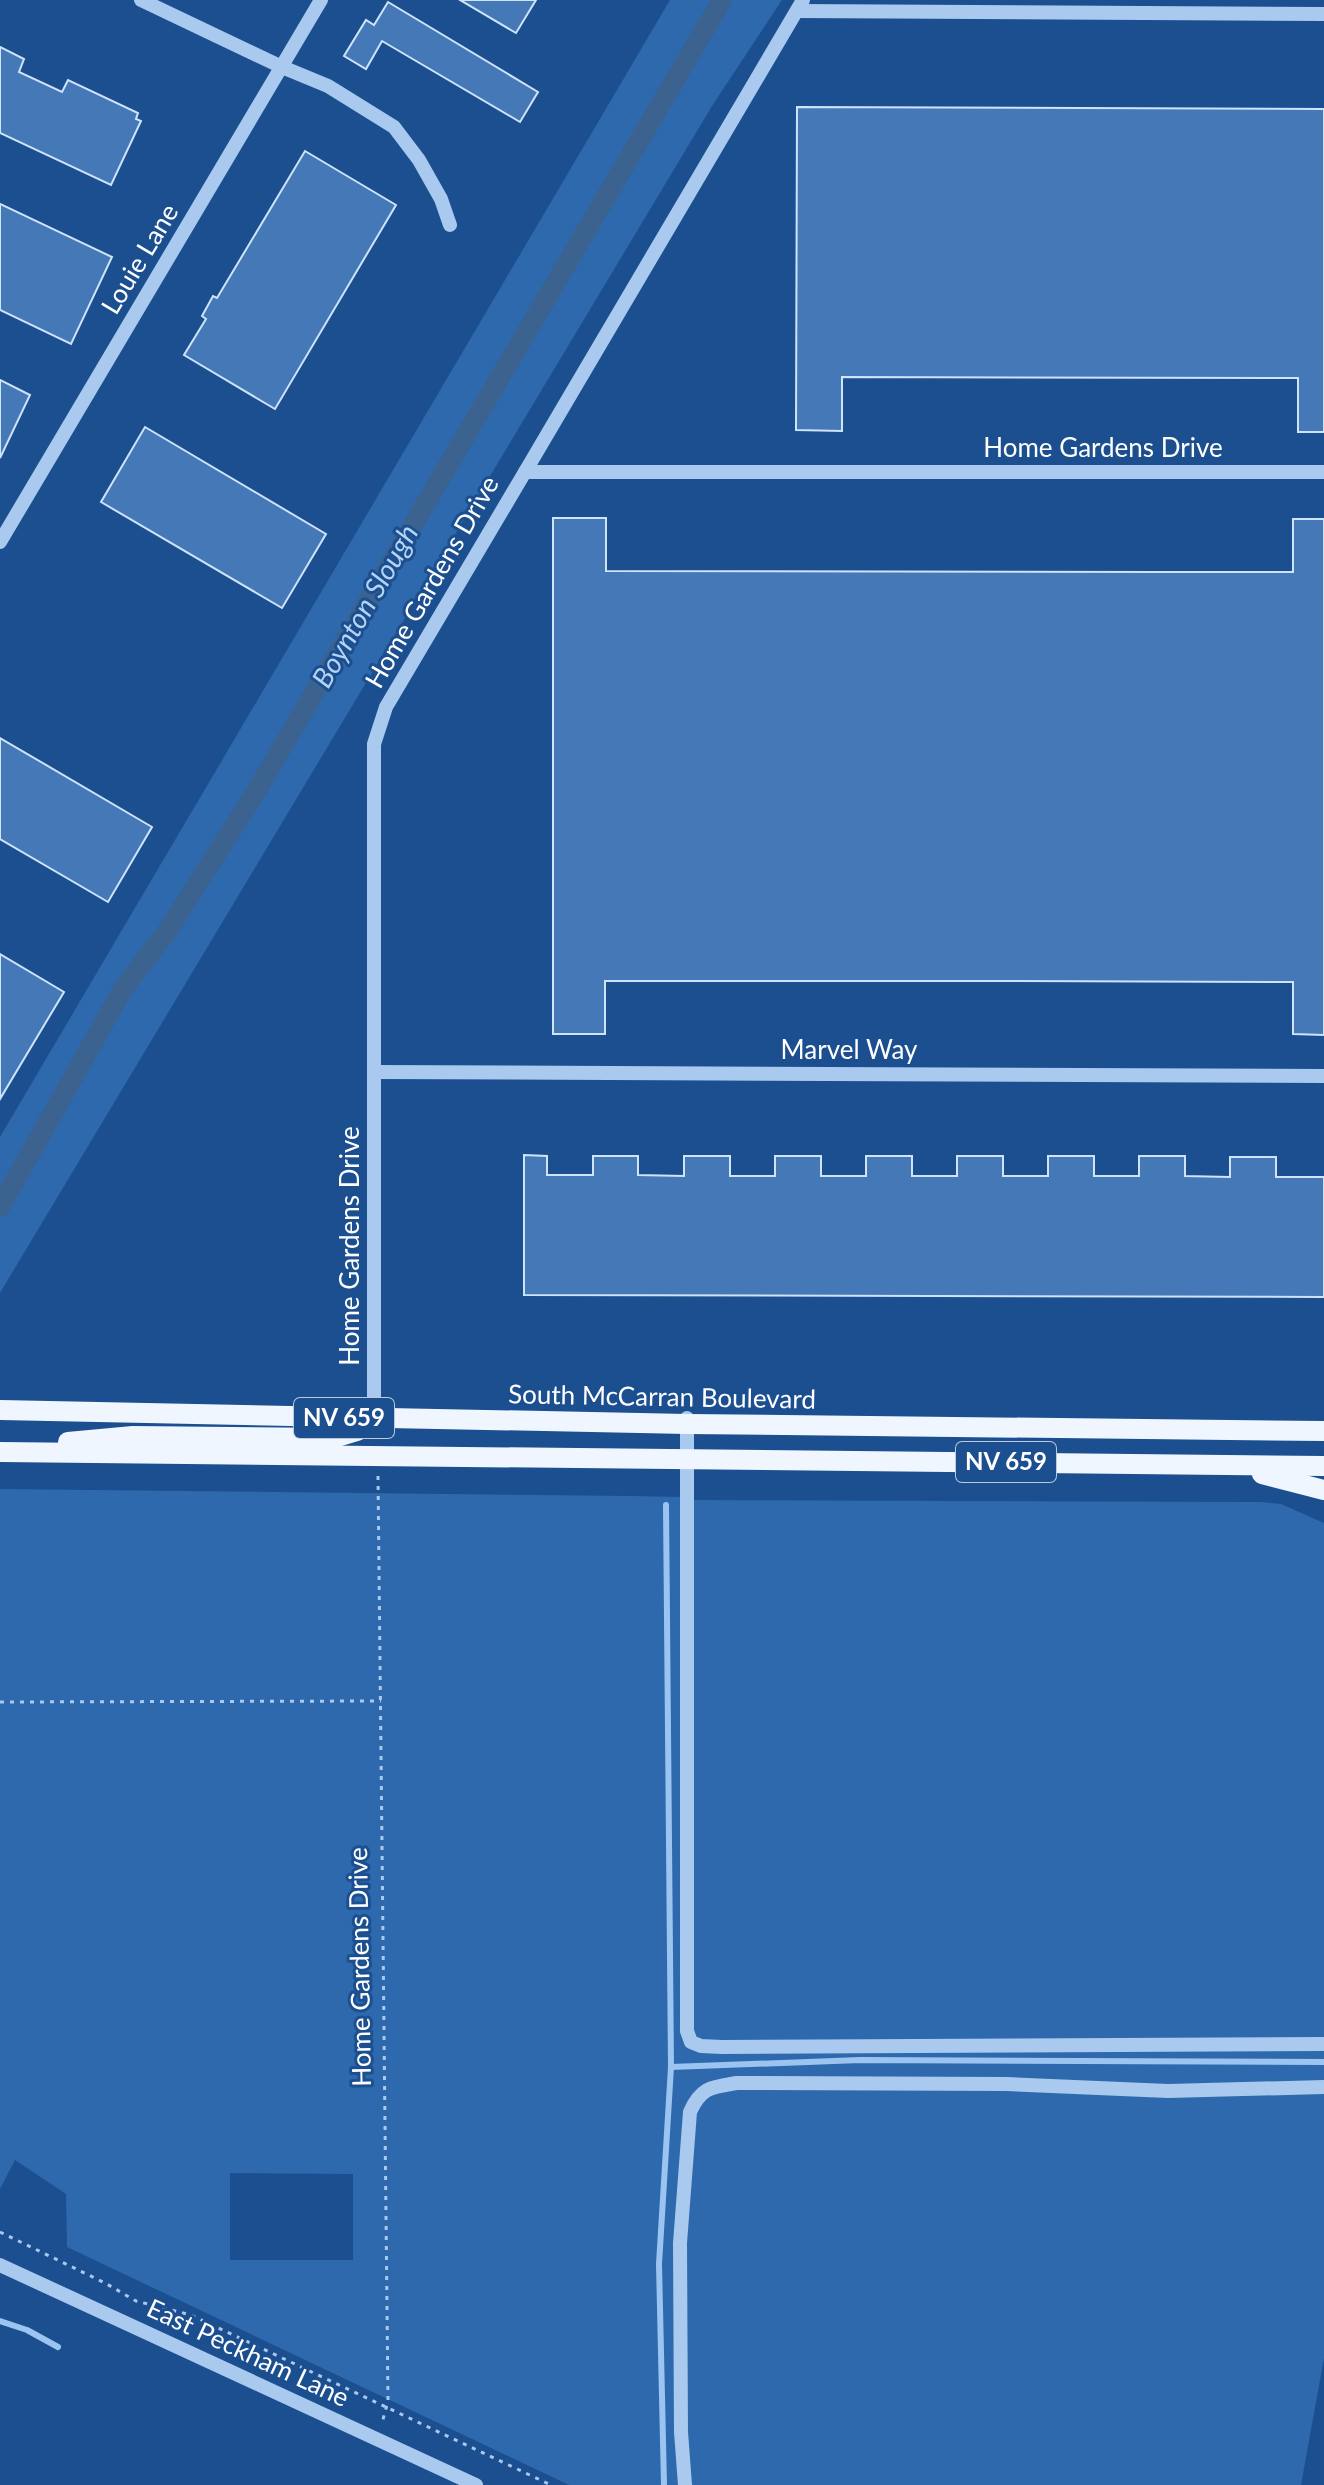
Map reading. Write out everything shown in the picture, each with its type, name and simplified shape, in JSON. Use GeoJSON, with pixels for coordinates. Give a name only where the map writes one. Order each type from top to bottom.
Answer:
{"type":"FeatureCollection","features":[{"type":"Feature","properties":{"kind":"main road","name":"South McCarran Boulevard"},"geometry":{"type":"LineString","coordinates":[[0,1410],[374,1419],[1324,1431]]}},
{"type":"Feature","properties":{"kind":"main road"},"geometry":{"type":"LineString","coordinates":[[10,1452],[133,1436],[334,1438],[357,1431],[374,1419]]}},
{"type":"Feature","properties":{"kind":"main road","name":"NV 659"},"geometry":{"type":"LineString","coordinates":[[10,1452],[1324,1466]]}},
{"type":"Feature","properties":{"kind":"main road"},"geometry":{"type":"LineString","coordinates":[[1219,1465],[1324,1490]]}},
{"type":"Feature","properties":{"kind":"street"},"geometry":{"type":"LineString","coordinates":[[141,0],[328,86],[394,127],[419,160],[441,199],[450,225]]}},
{"type":"Feature","properties":{"kind":"street","name":"Louie Lane"},"geometry":{"type":"LineString","coordinates":[[0,542],[321,0]]}},
{"type":"Feature","properties":{"kind":"street"},"geometry":{"type":"LineString","coordinates":[[525,472],[800,5],[1324,14]]}},
{"type":"Feature","properties":{"kind":"street","name":"Home Gardens Drive"},"geometry":{"type":"LineString","coordinates":[[374,1419],[376,733],[386,707],[525,472],[1324,472]]}},
{"type":"Feature","properties":{"kind":"street","name":"Marvel Way"},"geometry":{"type":"LineString","coordinates":[[374,1072],[1324,1076]]}},
{"type":"Feature","properties":{"kind":"street"},"geometry":{"type":"LineString","coordinates":[[687,1421],[687,2031],[691,2042],[722,2047],[1324,2044]]}},
{"type":"Feature","properties":{"kind":"street"},"geometry":{"type":"LineString","coordinates":[[685,2485],[681,2432],[680,2243],[690,2112],[697,2096],[712,2087],[737,2083],[1006,2084],[1168,2091],[1324,2087]]}},
{"type":"Feature","properties":{"kind":"street","name":"East Peckham Lane"},"geometry":{"type":"LineString","coordinates":[[0,2265],[476,2485]]}},
{"type":"Feature","properties":{"kind":"path","name":"Home Gardens Drive"},"geometry":{"type":"LineString","coordinates":[[377,2439],[386,2408],[388,2369],[378,1493]]}},
{"type":"Feature","properties":{"kind":"path"},"geometry":{"type":"LineString","coordinates":[[0,1702],[381,1701]]}},
{"type":"Feature","properties":{"kind":"path"},"geometry":{"type":"LineString","coordinates":[[0,2232],[136,2301],[191,2315],[551,2485]]}},
{"type":"Feature","properties":{"kind":"shaded area"},"geometry":{"type":"Polygon","coordinates":[[[670,0],[782,0],[712,106],[0,1293],[0,1137],[670,0]]]}},
{"type":"Feature","properties":{"kind":"shaded area"},"geometry":{"type":"Polygon","coordinates":[[[0,1489],[632,1496],[681,1497],[682,1500],[1261,1502],[1281,1504],[1324,1523],[1324,2358],[1301,2485],[569,2485],[67,2247],[66,2194],[15,2160],[0,2189],[0,1489]],[[230,2173],[230,2260],[353,2260],[353,2174],[230,2173]]]}},
{"type":"Feature","properties":{"kind":"building"},"geometry":{"type":"Polygon","coordinates":[[[460,0],[536,0],[516,33],[460,0]]]}},
{"type":"Feature","properties":{"kind":"building"},"geometry":{"type":"Polygon","coordinates":[[[388,2],[538,92],[520,122],[382,41],[366,69],[344,56],[366,20],[374,25],[388,2]]]}},
{"type":"Feature","properties":{"kind":"building"},"geometry":{"type":"Polygon","coordinates":[[[0,47],[24,59],[19,72],[62,92],[68,80],[138,113],[136,119],[141,121],[111,185],[0,133],[0,47]]]}},
{"type":"Feature","properties":{"kind":"building"},"geometry":{"type":"Polygon","coordinates":[[[797,107],[1324,109],[1324,432],[1298,432],[1298,378],[842,377],[842,431],[796,430],[797,107]]]}},
{"type":"Feature","properties":{"kind":"building"},"geometry":{"type":"Polygon","coordinates":[[[305,151],[396,205],[275,409],[184,355],[206,319],[202,316],[213,296],[217,298],[305,151]]]}},
{"type":"Feature","properties":{"kind":"building"},"geometry":{"type":"Polygon","coordinates":[[[0,204],[112,257],[71,344],[0,310],[0,204]]]}},
{"type":"Feature","properties":{"kind":"building"},"geometry":{"type":"Polygon","coordinates":[[[0,380],[30,395],[0,458],[0,380]]]}},
{"type":"Feature","properties":{"kind":"building"},"geometry":{"type":"Polygon","coordinates":[[[145,427],[326,534],[282,608],[101,502],[145,427]]]}},
{"type":"Feature","properties":{"kind":"building"},"geometry":{"type":"Polygon","coordinates":[[[553,518],[606,518],[606,571],[1155,572],[1293,572],[1293,519],[1324,519],[1324,1035],[1293,1034],[1293,982],[1018,981],[605,981],[605,1034],[553,1034],[553,518]]]}},
{"type":"Feature","properties":{"kind":"building"},"geometry":{"type":"Polygon","coordinates":[[[0,738],[152,827],[108,902],[0,839],[0,738]]]}},
{"type":"Feature","properties":{"kind":"building"},"geometry":{"type":"Polygon","coordinates":[[[0,954],[64,992],[0,1099],[0,954]]]}},
{"type":"Feature","properties":{"kind":"building"},"geometry":{"type":"Polygon","coordinates":[[[524,1155],[547,1156],[547,1175],[593,1175],[593,1156],[638,1156],[638,1175],[684,1176],[684,1156],[730,1156],[730,1176],[775,1176],[775,1156],[821,1156],[821,1176],[866,1176],[866,1156],[912,1156],[912,1176],[957,1176],[957,1156],[1003,1156],[1003,1176],[1048,1176],[1048,1156],[1094,1156],[1094,1176],[1139,1176],[1139,1156],[1185,1156],[1185,1176],[1230,1177],[1230,1157],[1276,1157],[1276,1177],[1324,1177],[1324,1297],[524,1295],[524,1155]]]}},
{"type":"Feature","properties":{"kind":"waterway","name":"Boynton Slough"},"geometry":{"type":"LineString","coordinates":[[0,1207],[123,989],[168,930],[257,790],[722,0]]}},
{"type":"Feature","properties":{"kind":"waterway"},"geometry":{"type":"LineString","coordinates":[[664,2485],[659,2264],[671,2067],[666,1505]]}},
{"type":"Feature","properties":{"kind":"waterway"},"geometry":{"type":"LineString","coordinates":[[671,2067],[860,2060],[1324,2062]]}},
{"type":"Feature","properties":{"kind":"waterway"},"geometry":{"type":"LineString","coordinates":[[0,2321],[27,2330],[58,2347]]}}]}
